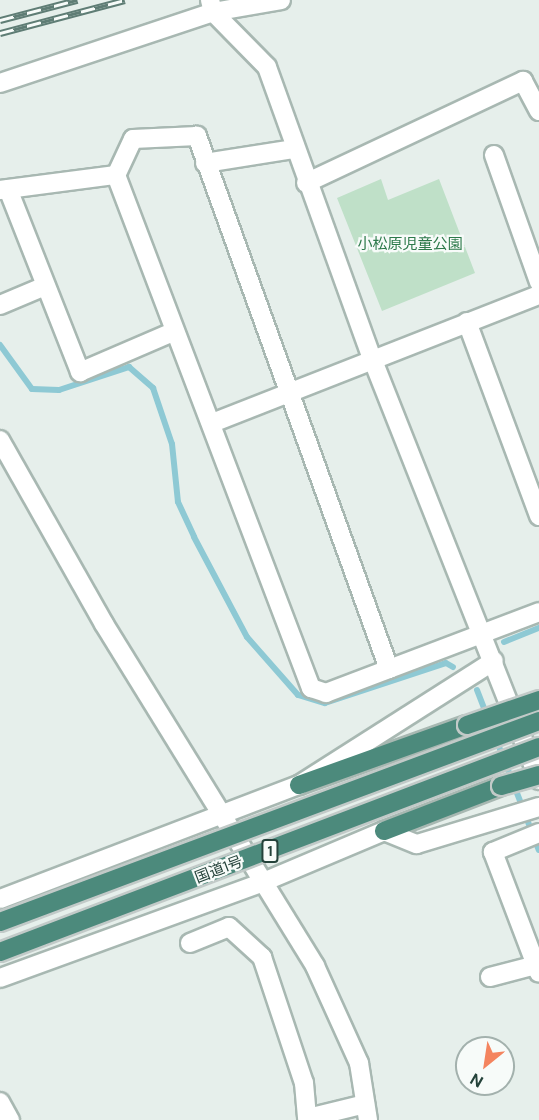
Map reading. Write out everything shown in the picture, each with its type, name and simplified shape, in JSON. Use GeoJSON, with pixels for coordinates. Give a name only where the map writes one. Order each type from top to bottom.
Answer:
{"type":"FeatureCollection","features":[{"type":"Feature","properties":{"kind":"highway"},"geometry":{"type":"LineString","coordinates":[[299,785],[539,700]]}},
{"type":"Feature","properties":{"kind":"highway","name":"国道1号"},"geometry":{"type":"LineString","coordinates":[[0,922],[539,721]]}},
{"type":"Feature","properties":{"kind":"highway","name":"国道1号"},"geometry":{"type":"LineString","coordinates":[[0,952],[539,747]]}},
{"type":"Feature","properties":{"kind":"highway"},"geometry":{"type":"LineString","coordinates":[[384,831],[501,786],[539,775]]}},
{"type":"Feature","properties":{"kind":"street"},"geometry":{"type":"LineString","coordinates":[[0,83],[211,6],[281,0]]}},
{"type":"Feature","properties":{"kind":"street"},"geometry":{"type":"LineString","coordinates":[[211,6],[267,67],[293,149],[372,358],[483,632],[539,780]]}},
{"type":"Feature","properties":{"kind":"street"},"geometry":{"type":"LineString","coordinates":[[306,183],[523,81],[539,111]]}},
{"type":"Feature","properties":{"kind":"street"},"geometry":{"type":"LineString","coordinates":[[389,669],[286,391],[197,136],[133,139],[116,175],[173,332],[212,423],[312,688],[326,693],[539,612]]}},
{"type":"Feature","properties":{"kind":"street"},"geometry":{"type":"LineString","coordinates":[[205,163],[293,149]]}},
{"type":"Feature","properties":{"kind":"street"},"geometry":{"type":"LineString","coordinates":[[494,155],[539,282]]}},
{"type":"Feature","properties":{"kind":"street"},"geometry":{"type":"LineString","coordinates":[[116,175],[4,189],[80,372],[173,332]]}},
{"type":"Feature","properties":{"kind":"street"},"geometry":{"type":"LineString","coordinates":[[0,304],[45,286]]}},
{"type":"Feature","properties":{"kind":"street"},"geometry":{"type":"LineString","coordinates":[[212,423],[286,391],[539,295]]}},
{"type":"Feature","properties":{"kind":"street"},"geometry":{"type":"LineString","coordinates":[[467,322],[539,516]]}},
{"type":"Feature","properties":{"kind":"street"},"geometry":{"type":"LineString","coordinates":[[0,440],[220,815],[243,842],[261,883],[315,966],[359,1063],[367,1112],[308,1119],[304,1083],[262,957],[229,927],[190,943]]}},
{"type":"Feature","properties":{"kind":"street"},"geometry":{"type":"LineString","coordinates":[[0,899],[299,785],[494,661]]}},
{"type":"Feature","properties":{"kind":"street"},"geometry":{"type":"LineString","coordinates":[[0,978],[261,883],[384,831],[417,843],[539,807]]}},
{"type":"Feature","properties":{"kind":"street"},"geometry":{"type":"LineString","coordinates":[[490,977],[537,969],[493,852],[539,833]]}},
{"type":"Feature","properties":{"kind":"street"},"geometry":{"type":"LineString","coordinates":[[0,1102],[10,1120]]}},
{"type":"Feature","properties":{"kind":"green space","name":"小松原児童公園"},"geometry":{"type":"Polygon","coordinates":[[[381,179],[388,200],[439,179],[475,273],[382,311],[337,198],[381,179]]]}},
{"type":"Feature","properties":{"kind":"waterway"},"geometry":{"type":"LineString","coordinates":[[0,345],[32,389],[59,390],[129,367],[153,388],[172,444],[178,502],[194,537],[247,637],[298,695],[325,703],[446,663],[453,667]]}},
{"type":"Feature","properties":{"kind":"waterway"},"geometry":{"type":"LineString","coordinates":[[504,642],[539,628]]}},
{"type":"Feature","properties":{"kind":"waterway"},"geometry":{"type":"LineString","coordinates":[[477,690],[520,801]]}},
{"type":"Feature","properties":{"kind":"waterway"},"geometry":{"type":"LineString","coordinates":[[528,822],[539,850]]}},
{"type":"Feature","properties":{"kind":"railway"},"geometry":{"type":"LineString","coordinates":[[0,20],[77,0]]}},
{"type":"Feature","properties":{"kind":"railway"},"geometry":{"type":"LineString","coordinates":[[0,33],[125,0]]}}]}
